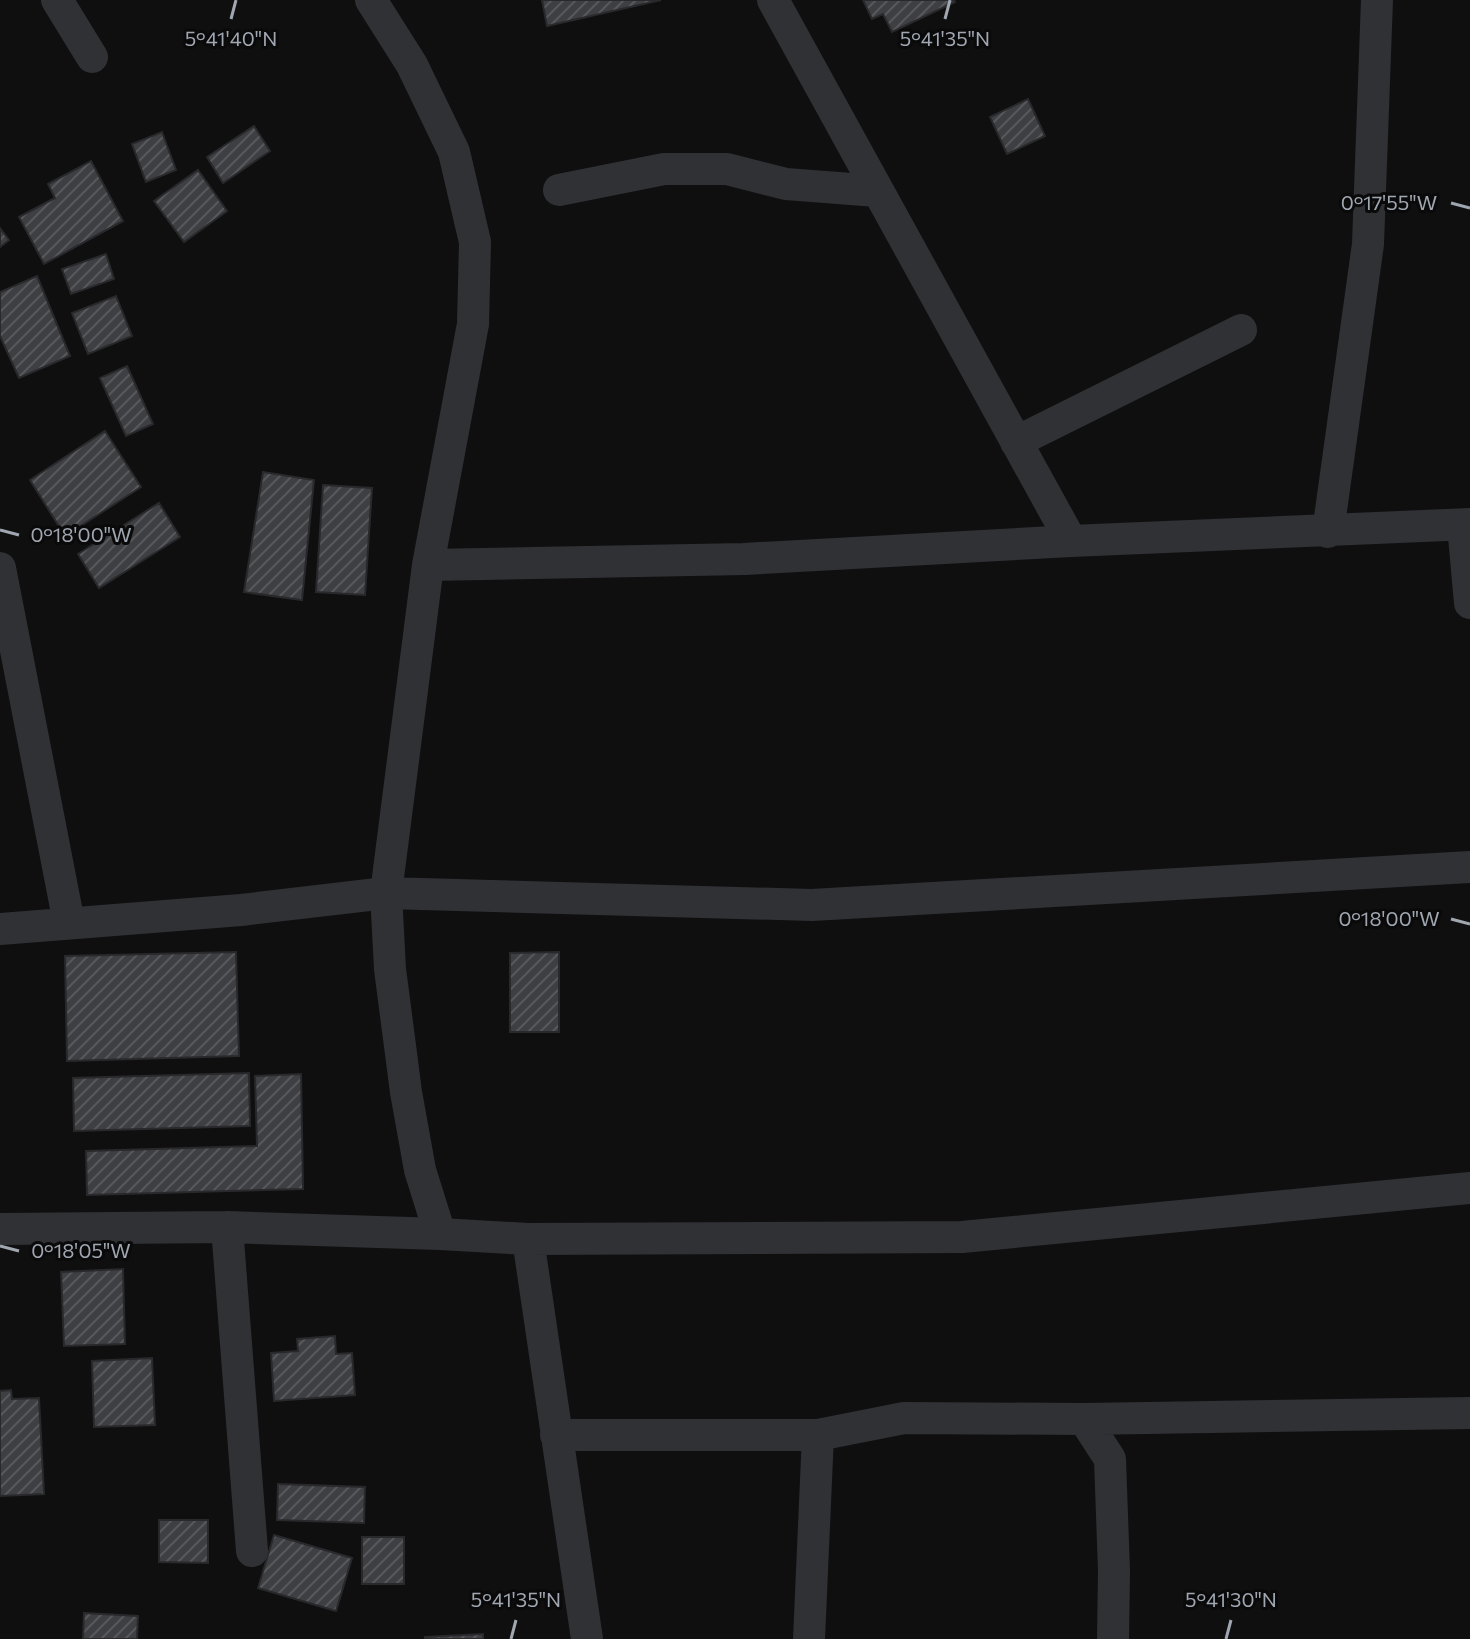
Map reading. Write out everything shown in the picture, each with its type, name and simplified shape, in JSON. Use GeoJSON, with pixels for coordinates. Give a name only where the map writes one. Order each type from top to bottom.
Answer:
{"type":"FeatureCollection","features":[{"type":"Feature","properties":{"kind":"street"},"geometry":{"type":"LineString","coordinates":[[57,0],[92,57]]}},
{"type":"Feature","properties":{"kind":"street"},"geometry":{"type":"LineString","coordinates":[[371,0],[412,65],[454,152],[475,242],[473,324],[428,565],[386,893],[390,969],[406,1092],[420,1170],[440,1234]]}},
{"type":"Feature","properties":{"kind":"street"},"geometry":{"type":"LineString","coordinates":[[773,0],[1071,541]]}},
{"type":"Feature","properties":{"kind":"street"},"geometry":{"type":"LineString","coordinates":[[1328,532],[1368,244],[1377,0]]}},
{"type":"Feature","properties":{"kind":"street"},"geometry":{"type":"LineString","coordinates":[[559,190],[664,169],[727,169],[786,184],[877,191]]}},
{"type":"Feature","properties":{"kind":"street"},"geometry":{"type":"LineString","coordinates":[[1016,442],[1241,330]]}},
{"type":"Feature","properties":{"kind":"street"},"geometry":{"type":"LineString","coordinates":[[428,565],[744,559],[1467,524],[1470,603]]}},
{"type":"Feature","properties":{"kind":"street"},"geometry":{"type":"LineString","coordinates":[[0,568],[69,923]]}},
{"type":"Feature","properties":{"kind":"street"},"geometry":{"type":"LineString","coordinates":[[0,929],[241,910],[386,893],[812,905],[1470,867]]}},
{"type":"Feature","properties":{"kind":"street"},"geometry":{"type":"LineString","coordinates":[[0,1229],[227,1227],[528,1239],[962,1237],[1470,1188]]}},
{"type":"Feature","properties":{"kind":"street"},"geometry":{"type":"LineString","coordinates":[[227,1227],[252,1551]]}},
{"type":"Feature","properties":{"kind":"street"},"geometry":{"type":"LineString","coordinates":[[528,1239],[587,1639]]}},
{"type":"Feature","properties":{"kind":"street"},"geometry":{"type":"LineString","coordinates":[[556,1435],[818,1435],[904,1418],[1084,1419],[1470,1413]]}},
{"type":"Feature","properties":{"kind":"street"},"geometry":{"type":"LineString","coordinates":[[1084,1419],[1110,1459],[1113,1639]]}},
{"type":"Feature","properties":{"kind":"street"},"geometry":{"type":"LineString","coordinates":[[809,1639],[818,1435]]}},
{"type":"Feature","properties":{"kind":"building"},"geometry":{"type":"Polygon","coordinates":[[[542,0],[661,0],[547,26],[542,0]]]}},
{"type":"Feature","properties":{"kind":"building"},"geometry":{"type":"Polygon","coordinates":[[[863,0],[955,2],[892,32],[883,14],[872,19],[863,0]]]}},
{"type":"Feature","properties":{"kind":"building"},"geometry":{"type":"Polygon","coordinates":[[[1028,99],[1045,136],[1007,154],[990,117],[1028,99]]]}},
{"type":"Feature","properties":{"kind":"building"},"geometry":{"type":"Polygon","coordinates":[[[254,126],[270,151],[223,183],[207,157],[254,126]]]}},
{"type":"Feature","properties":{"kind":"building"},"geometry":{"type":"Polygon","coordinates":[[[162,132],[176,170],[146,182],[132,144],[162,132]]]}},
{"type":"Feature","properties":{"kind":"building"},"geometry":{"type":"Polygon","coordinates":[[[91,161],[123,221],[44,264],[19,217],[55,198],[48,184],[91,161]]]}},
{"type":"Feature","properties":{"kind":"building"},"geometry":{"type":"Polygon","coordinates":[[[198,170],[227,211],[184,242],[154,201],[198,170]]]}},
{"type":"Feature","properties":{"kind":"building"},"geometry":{"type":"Polygon","coordinates":[[[0,228],[9,240],[0,247],[0,228]]]}},
{"type":"Feature","properties":{"kind":"building"},"geometry":{"type":"Polygon","coordinates":[[[106,254],[114,279],[71,294],[62,269],[106,254]]]}},
{"type":"Feature","properties":{"kind":"building"},"geometry":{"type":"Polygon","coordinates":[[[37,276],[70,356],[19,378],[0,336],[0,292],[37,276]]]}},
{"type":"Feature","properties":{"kind":"building"},"geometry":{"type":"Polygon","coordinates":[[[116,296],[132,336],[88,354],[72,313],[116,296]]]}},
{"type":"Feature","properties":{"kind":"building"},"geometry":{"type":"Polygon","coordinates":[[[127,366],[153,424],[126,436],[100,378],[127,366]]]}},
{"type":"Feature","properties":{"kind":"building"},"geometry":{"type":"Polygon","coordinates":[[[105,431],[141,487],[65,536],[30,480],[105,431]]]}},
{"type":"Feature","properties":{"kind":"building"},"geometry":{"type":"Polygon","coordinates":[[[263,472],[314,480],[302,600],[244,592],[263,472]]]}},
{"type":"Feature","properties":{"kind":"building"},"geometry":{"type":"Polygon","coordinates":[[[323,485],[372,488],[365,595],[316,592],[323,485]]]}},
{"type":"Feature","properties":{"kind":"building"},"geometry":{"type":"Polygon","coordinates":[[[159,503],[180,537],[99,588],[78,554],[159,503]]]}},
{"type":"Feature","properties":{"kind":"building"},"geometry":{"type":"Polygon","coordinates":[[[236,952],[239,1056],[67,1061],[65,956],[236,952]]]}},
{"type":"Feature","properties":{"kind":"building"},"geometry":{"type":"Polygon","coordinates":[[[559,952],[559,1032],[510,1032],[510,953],[559,952]]]}},
{"type":"Feature","properties":{"kind":"building"},"geometry":{"type":"Polygon","coordinates":[[[249,1073],[250,1126],[74,1131],[73,1078],[249,1073]]]}},
{"type":"Feature","properties":{"kind":"building"},"geometry":{"type":"Polygon","coordinates":[[[301,1074],[303,1189],[87,1195],[86,1151],[257,1146],[255,1076],[301,1074]]]}},
{"type":"Feature","properties":{"kind":"building"},"geometry":{"type":"Polygon","coordinates":[[[123,1269],[125,1344],[64,1346],[61,1272],[123,1269]]]}},
{"type":"Feature","properties":{"kind":"building"},"geometry":{"type":"Polygon","coordinates":[[[335,1336],[336,1354],[352,1353],[355,1395],[274,1401],[271,1353],[298,1351],[297,1339],[335,1336]]]}},
{"type":"Feature","properties":{"kind":"building"},"geometry":{"type":"Polygon","coordinates":[[[152,1358],[155,1425],[94,1427],[92,1361],[152,1358]]]}},
{"type":"Feature","properties":{"kind":"building"},"geometry":{"type":"Polygon","coordinates":[[[11,1390],[12,1399],[39,1398],[44,1494],[0,1496],[0,1391],[11,1390]]]}},
{"type":"Feature","properties":{"kind":"building"},"geometry":{"type":"Polygon","coordinates":[[[278,1484],[365,1487],[364,1523],[277,1520],[278,1484]]]}},
{"type":"Feature","properties":{"kind":"building"},"geometry":{"type":"Polygon","coordinates":[[[159,1520],[208,1520],[208,1563],[159,1562],[159,1520]]]}},
{"type":"Feature","properties":{"kind":"building"},"geometry":{"type":"Polygon","coordinates":[[[274,1535],[352,1558],[336,1611],[258,1588],[274,1535]]]}},
{"type":"Feature","properties":{"kind":"building"},"geometry":{"type":"Polygon","coordinates":[[[362,1537],[404,1537],[404,1584],[362,1584],[362,1537]]]}},
{"type":"Feature","properties":{"kind":"building"},"geometry":{"type":"Polygon","coordinates":[[[84,1613],[138,1616],[137,1639],[83,1639],[84,1613]]]}},
{"type":"Feature","properties":{"kind":"building"},"geometry":{"type":"Polygon","coordinates":[[[483,1634],[483,1639],[425,1639],[425,1637],[483,1634]]]}}]}
